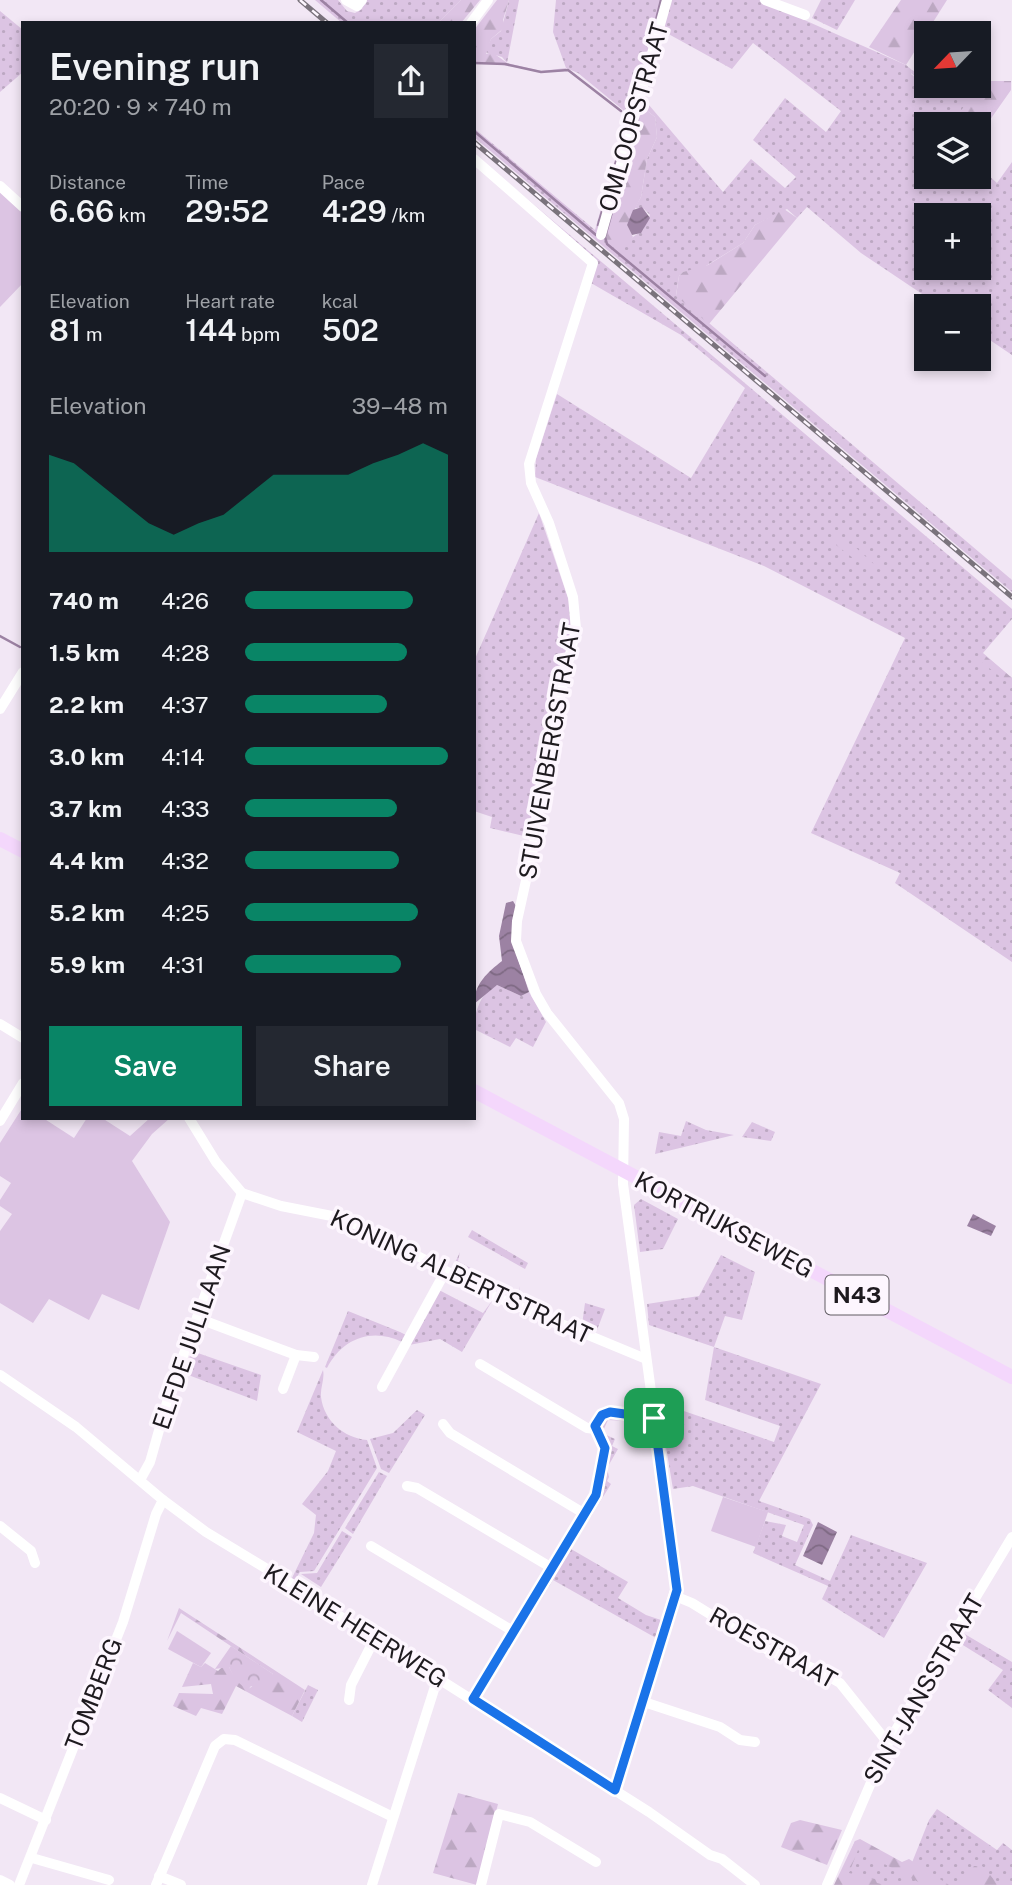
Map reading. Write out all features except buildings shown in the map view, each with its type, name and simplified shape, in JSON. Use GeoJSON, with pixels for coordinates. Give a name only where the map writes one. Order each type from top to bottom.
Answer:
{"type":"FeatureCollection","features":[{"type":"Feature","properties":{"kind":"main road"},"geometry":{"type":"LineString","coordinates":[[0,839],[21,850]]}},
{"type":"Feature","properties":{"kind":"main road","name":"KORTRIJKSEWEG"},"geometry":{"type":"LineString","coordinates":[[476,1092],[1012,1377]]}},
{"type":"Feature","properties":{"kind":"street"},"geometry":{"type":"LineString","coordinates":[[346,0],[357,6],[362,0]]}},
{"type":"Feature","properties":{"kind":"street"},"geometry":{"type":"LineString","coordinates":[[472,21],[488,0]]}},
{"type":"Feature","properties":{"kind":"street","name":"OMLOOPSTRAAT"},"geometry":{"type":"LineString","coordinates":[[601,234],[667,0]]}},
{"type":"Feature","properties":{"kind":"street"},"geometry":{"type":"LineString","coordinates":[[765,0],[805,15]]}},
{"type":"Feature","properties":{"kind":"street","name":"STUIVENBERGSTRAAT"},"geometry":{"type":"LineString","coordinates":[[476,161],[593,263],[529,464],[531,483],[549,523],[573,597],[576,629],[544,765],[533,849],[516,934],[522,961],[547,1013],[619,1102],[624,1119],[622,1172]]}},
{"type":"Feature","properties":{"kind":"street"},"geometry":{"type":"LineString","coordinates":[[0,186],[21,205]]}},
{"type":"Feature","properties":{"kind":"street"},"geometry":{"type":"LineString","coordinates":[[0,709],[21,675]]}},
{"type":"Feature","properties":{"kind":"street"},"geometry":{"type":"LineString","coordinates":[[0,1024],[21,1037]]}},
{"type":"Feature","properties":{"kind":"street"},"geometry":{"type":"LineString","coordinates":[[0,1121],[4,1103],[21,1085]]}},
{"type":"Feature","properties":{"kind":"street"},"geometry":{"type":"LineString","coordinates":[[190,1120],[216,1162],[242,1192]]}},
{"type":"Feature","properties":{"kind":"street"},"geometry":{"type":"LineString","coordinates":[[615,1790],[676,1596],[676,1571],[622,1172]]}},
{"type":"Feature","properties":{"kind":"street","name":"KONING ALBERTSTRAAT"},"geometry":{"type":"LineString","coordinates":[[242,1192],[355,1224],[395,1242],[489,1294],[646,1359]]}},
{"type":"Feature","properties":{"kind":"street","name":"ELFDE JULILAAN"},"geometry":{"type":"LineString","coordinates":[[140,1480],[150,1462],[169,1395],[242,1192]]}},
{"type":"Feature","properties":{"kind":"street"},"geometry":{"type":"LineString","coordinates":[[382,1387],[445,1272]]}},
{"type":"Feature","properties":{"kind":"street"},"geometry":{"type":"LineString","coordinates":[[197,1318],[296,1355],[314,1357]]}},
{"type":"Feature","properties":{"kind":"street"},"geometry":{"type":"LineString","coordinates":[[283,1389],[296,1355]]}},
{"type":"Feature","properties":{"kind":"street"},"geometry":{"type":"LineString","coordinates":[[480,1364],[587,1428],[595,1429]]}},
{"type":"Feature","properties":{"kind":"street","name":"KLEINE HEERWEG"},"geometry":{"type":"LineString","coordinates":[[0,1376],[68,1420],[163,1500],[206,1532],[300,1589],[319,1606],[330,1610],[438,1677],[615,1790],[710,1855],[722,1859],[755,1885]]}},
{"type":"Feature","properties":{"kind":"street"},"geometry":{"type":"LineString","coordinates":[[473,1699],[600,1485],[600,1467],[605,1452],[595,1429],[600,1417],[607,1412],[654,1418]]}},
{"type":"Feature","properties":{"kind":"street"},"geometry":{"type":"LineString","coordinates":[[443,1424],[450,1433],[585,1514]]}},
{"type":"Feature","properties":{"kind":"street"},"geometry":{"type":"LineString","coordinates":[[407,1486],[417,1488],[552,1568]]}},
{"type":"Feature","properties":{"kind":"street","name":"TOMBERG"},"geometry":{"type":"LineString","coordinates":[[19,1885],[32,1858],[123,1622],[156,1514],[163,1500]]}},
{"type":"Feature","properties":{"kind":"street"},"geometry":{"type":"LineString","coordinates":[[0,1526],[31,1550],[35,1563]]}},
{"type":"Feature","properties":{"kind":"street","name":"SINT-JANSSTRAAT"},"geometry":{"type":"LineString","coordinates":[[827,1885],[888,1743],[1012,1537]]}},
{"type":"Feature","properties":{"kind":"street"},"geometry":{"type":"LineString","coordinates":[[371,1546],[513,1631]]}},
{"type":"Feature","properties":{"kind":"street","name":"ROESTRAAT"},"geometry":{"type":"LineString","coordinates":[[676,1596],[692,1602],[768,1650],[817,1670],[840,1683],[888,1743]]}},
{"type":"Feature","properties":{"kind":"street"},"geometry":{"type":"LineString","coordinates":[[349,1700],[351,1685],[375,1638]]}},
{"type":"Feature","properties":{"kind":"street"},"geometry":{"type":"LineString","coordinates":[[372,1885],[438,1677]]}},
{"type":"Feature","properties":{"kind":"street"},"geometry":{"type":"LineString","coordinates":[[643,1702],[720,1727],[740,1740],[755,1742]]}},
{"type":"Feature","properties":{"kind":"street"},"geometry":{"type":"LineString","coordinates":[[181,1885],[158,1880],[215,1746],[224,1739],[234,1740],[393,1817]]}},
{"type":"Feature","properties":{"kind":"street"},"geometry":{"type":"LineString","coordinates":[[0,1798],[46,1820]]}},
{"type":"Feature","properties":{"kind":"street"},"geometry":{"type":"LineString","coordinates":[[481,1885],[499,1814],[530,1822],[596,1862]]}},
{"type":"Feature","properties":{"kind":"street"},"geometry":{"type":"LineString","coordinates":[[32,1858],[109,1880]]}},
{"type":"Feature","properties":{"kind":"street"},"geometry":{"type":"LineString","coordinates":[[0,1880],[10,1885]]}},
{"type":"Feature","properties":{"kind":"green space"},"geometry":{"type":"Polygon","coordinates":[[[315,0],[338,0],[347,11],[355,13],[362,9],[364,0],[461,0],[440,21],[340,21],[315,0]]]}},
{"type":"Feature","properties":{"kind":"green space"},"geometry":{"type":"Polygon","coordinates":[[[461,0],[480,0],[463,21],[440,21],[461,0]]]}},
{"type":"Feature","properties":{"kind":"green space"},"geometry":{"type":"Polygon","coordinates":[[[497,0],[509,0],[503,20],[505,27],[491,39],[486,54],[492,52],[507,63],[541,71],[566,68],[565,71],[542,72],[476,64],[476,27],[497,0]]]}},
{"type":"Feature","properties":{"kind":"green space"},"geometry":{"type":"Polygon","coordinates":[[[509,0],[519,0],[507,63],[502,57],[485,52],[491,39],[501,31],[509,0]]]}},
{"type":"Feature","properties":{"kind":"green space"},"geometry":{"type":"Polygon","coordinates":[[[556,0],[664,0],[632,115],[620,246],[643,230],[650,215],[644,209],[635,208],[641,197],[647,159],[657,137],[655,117],[641,106],[643,98],[723,192],[751,159],[785,188],[796,177],[753,140],[785,98],[826,132],[841,111],[753,43],[732,69],[663,31],[671,0],[759,0],[906,65],[914,76],[914,98],[971,98],[961,112],[914,112],[914,189],[991,189],[991,178],[997,183],[1012,162],[1012,355],[991,341],[991,294],[922,294],[861,253],[807,207],[797,218],[787,209],[755,225],[743,243],[701,269],[683,272],[679,276],[676,295],[1012,580],[1012,592],[476,139],[476,130],[595,230],[628,114],[578,73],[566,68],[553,32],[556,0]]]}},
{"type":"Feature","properties":{"kind":"green space"},"geometry":{"type":"Polygon","coordinates":[[[821,0],[855,0],[837,30],[812,18],[821,0]]]}},
{"type":"Feature","properties":{"kind":"green space"},"geometry":{"type":"Polygon","coordinates":[[[901,0],[947,0],[934,21],[914,21],[914,52],[906,65],[869,47],[901,0]]]}},
{"type":"Feature","properties":{"kind":"green space"},"geometry":{"type":"Polygon","coordinates":[[[0,11],[21,28],[21,74],[0,92],[0,11]]]}},
{"type":"Feature","properties":{"kind":"green space"},"geometry":{"type":"Polygon","coordinates":[[[991,81],[1011,81],[1011,90],[991,118],[991,112],[960,112],[970,98],[991,98],[991,81]]]}},
{"type":"Feature","properties":{"kind":"green space"},"geometry":{"type":"Polygon","coordinates":[[[641,106],[655,117],[657,137],[647,159],[641,197],[627,225],[633,237],[618,251],[603,238],[641,106]]]}},
{"type":"Feature","properties":{"kind":"green space"},"geometry":{"type":"Polygon","coordinates":[[[476,156],[1012,609],[1012,619],[983,653],[1012,678],[1012,962],[895,883],[900,873],[811,833],[905,638],[764,566],[535,477],[536,459],[557,394],[691,478],[745,388],[681,335],[591,283],[596,262],[476,159],[476,156]]]}},
{"type":"Feature","properties":{"kind":"green space"},"geometry":{"type":"Polygon","coordinates":[[[0,191],[21,210],[21,285],[0,307],[0,191]]]}},
{"type":"Feature","properties":{"kind":"green space"},"geometry":{"type":"Polygon","coordinates":[[[784,209],[797,218],[709,324],[676,296],[679,276],[683,272],[708,265],[743,243],[755,225],[784,209]]]}},
{"type":"Feature","properties":{"kind":"green space"},"geometry":{"type":"Polygon","coordinates":[[[539,513],[569,601],[571,631],[539,761],[528,837],[490,828],[492,817],[476,812],[476,656],[539,513]]]}},
{"type":"Feature","properties":{"kind":"green space"},"geometry":{"type":"Polygon","coordinates":[[[835,539],[853,545],[877,567],[870,571],[832,542],[835,539]]]}},
{"type":"Feature","properties":{"kind":"green space"},"geometry":{"type":"Polygon","coordinates":[[[979,654],[983,654],[1012,678],[1012,686],[980,661],[979,654]]]}},
{"type":"Feature","properties":{"kind":"green space"},"geometry":{"type":"Polygon","coordinates":[[[497,985],[521,996],[529,992],[546,1022],[533,1047],[516,1038],[510,1047],[476,1030],[476,1013],[491,988],[497,985]]]}},
{"type":"Feature","properties":{"kind":"green space"},"geometry":{"type":"Polygon","coordinates":[[[21,1110],[21,1120],[46,1120],[74,1138],[86,1120],[105,1120],[130,1136],[148,1120],[168,1120],[152,1134],[132,1161],[170,1222],[139,1310],[102,1294],[89,1320],[49,1299],[33,1323],[0,1303],[0,1231],[12,1214],[0,1206],[0,1200],[11,1183],[0,1176],[0,1143],[21,1110]]]}},
{"type":"Feature","properties":{"kind":"green space"},"geometry":{"type":"Polygon","coordinates":[[[686,1121],[706,1130],[734,1135],[655,1154],[659,1132],[681,1136],[686,1121]]]}},
{"type":"Feature","properties":{"kind":"green space"},"geometry":{"type":"Polygon","coordinates":[[[752,1122],[775,1132],[771,1141],[742,1137],[752,1122]]]}},
{"type":"Feature","properties":{"kind":"green space"},"geometry":{"type":"Polygon","coordinates":[[[641,1199],[678,1219],[663,1249],[640,1252],[634,1205],[641,1199]]]}},
{"type":"Feature","properties":{"kind":"green space"},"geometry":{"type":"Polygon","coordinates":[[[472,1230],[528,1263],[525,1269],[468,1237],[472,1230]]]}},
{"type":"Feature","properties":{"kind":"green space"},"geometry":{"type":"Polygon","coordinates":[[[460,1252],[458,1261],[519,1295],[520,1286],[520,1297],[453,1267],[460,1252]]]}},
{"type":"Feature","properties":{"kind":"green space"},"geometry":{"type":"Polygon","coordinates":[[[721,1255],[755,1272],[742,1320],[725,1316],[714,1347],[649,1325],[647,1304],[699,1296],[721,1255]]]}},
{"type":"Feature","properties":{"kind":"green space"},"geometry":{"type":"Polygon","coordinates":[[[439,1290],[483,1313],[492,1301],[462,1352],[440,1339],[409,1345],[439,1290]]]}},
{"type":"Feature","properties":{"kind":"green space"},"geometry":{"type":"Polygon","coordinates":[[[585,1303],[605,1309],[597,1330],[582,1325],[585,1303]]]}},
{"type":"Feature","properties":{"kind":"green space"},"geometry":{"type":"Polygon","coordinates":[[[348,1311],[406,1335],[402,1342],[379,1336],[358,1338],[341,1350],[327,1368],[325,1367],[348,1311]]]}},
{"type":"Feature","properties":{"kind":"green space"},"geometry":{"type":"Polygon","coordinates":[[[714,1347],[821,1384],[759,1501],[810,1519],[813,1525],[795,1565],[830,1581],[851,1535],[927,1563],[884,1638],[822,1599],[828,1586],[753,1553],[765,1521],[786,1525],[782,1536],[797,1542],[804,1525],[693,1486],[673,1489],[660,1411],[678,1409],[774,1442],[780,1426],[705,1400],[714,1347]]]}},
{"type":"Feature","properties":{"kind":"green space"},"geometry":{"type":"Polygon","coordinates":[[[192,1351],[261,1375],[257,1401],[183,1373],[192,1351]]]}},
{"type":"Feature","properties":{"kind":"green space"},"geometry":{"type":"Polygon","coordinates":[[[323,1370],[321,1397],[326,1414],[343,1432],[367,1440],[377,1468],[314,1571],[300,1572],[295,1580],[292,1578],[314,1533],[316,1515],[302,1504],[328,1471],[336,1451],[297,1432],[323,1370]]]}},
{"type":"Feature","properties":{"kind":"green space"},"geometry":{"type":"Polygon","coordinates":[[[417,1410],[425,1415],[389,1473],[381,1469],[370,1439],[393,1433],[417,1410]]]}},
{"type":"Feature","properties":{"kind":"green space"},"geometry":{"type":"Polygon","coordinates":[[[605,1416],[644,1422],[608,1420],[602,1433],[615,1439],[612,1446],[618,1449],[607,1468],[607,1481],[611,1484],[571,1549],[628,1582],[618,1598],[646,1615],[661,1620],[656,1638],[553,1580],[534,1611],[531,1610],[604,1480],[598,1427],[605,1416]]]}},
{"type":"Feature","properties":{"kind":"green space"},"geometry":{"type":"Polygon","coordinates":[[[379,1472],[387,1476],[353,1534],[345,1528],[379,1472]]]}},
{"type":"Feature","properties":{"kind":"green space"},"geometry":{"type":"Polygon","coordinates":[[[723,1497],[768,1512],[756,1547],[711,1531],[723,1497]]]}},
{"type":"Feature","properties":{"kind":"green space"},"geometry":{"type":"Polygon","coordinates":[[[342,1531],[352,1537],[321,1587],[301,1574],[317,1573],[342,1531]]]}},
{"type":"Feature","properties":{"kind":"green space"},"geometry":{"type":"Polygon","coordinates":[[[179,1608],[305,1690],[292,1716],[236,1686],[222,1714],[201,1708],[196,1716],[173,1706],[179,1693],[213,1694],[211,1684],[182,1687],[193,1663],[201,1667],[205,1663],[218,1671],[224,1665],[229,1667],[236,1680],[248,1689],[273,1674],[181,1613],[167,1641],[179,1608]]]}},
{"type":"Feature","properties":{"kind":"green space"},"geometry":{"type":"Polygon","coordinates":[[[177,1631],[211,1653],[201,1667],[168,1649],[177,1631]]]}},
{"type":"Feature","properties":{"kind":"green space"},"geometry":{"type":"Polygon","coordinates":[[[963,1633],[1012,1662],[1012,1708],[988,1690],[1003,1670],[958,1642],[963,1633]]]}},
{"type":"Feature","properties":{"kind":"green space"},"geometry":{"type":"Polygon","coordinates":[[[231,1646],[273,1674],[263,1693],[251,1686],[248,1690],[235,1680],[229,1667],[215,1669],[231,1646]]]}},
{"type":"Feature","properties":{"kind":"green space"},"geometry":{"type":"Polygon","coordinates":[[[308,1685],[318,1690],[302,1722],[292,1716],[308,1685]]]}},
{"type":"Feature","properties":{"kind":"green space"},"geometry":{"type":"Polygon","coordinates":[[[458,1793],[498,1804],[477,1885],[433,1873],[458,1793]]]}},
{"type":"Feature","properties":{"kind":"green space"},"geometry":{"type":"Polygon","coordinates":[[[937,1809],[997,1850],[1003,1843],[1012,1850],[1012,1885],[837,1885],[855,1841],[909,1870],[929,1820],[937,1809]]]}},
{"type":"Feature","properties":{"kind":"green space"},"geometry":{"type":"Polygon","coordinates":[[[800,1820],[842,1830],[827,1865],[781,1847],[791,1823],[800,1820]]]}},
{"type":"Feature","properties":{"kind":"green space"},"geometry":{"type":"Polygon","coordinates":[[[860,1839],[902,1862],[909,1859],[949,1885],[924,1885],[858,1850],[849,1873],[875,1879],[877,1883],[885,1885],[834,1885],[855,1841],[860,1839]]]}},
{"type":"Feature","properties":{"kind":"green space"},"geometry":{"type":"Polygon","coordinates":[[[974,1866],[982,1866],[999,1885],[961,1885],[974,1866]]]}},
{"type":"Feature","properties":{"kind":"water"},"geometry":{"type":"Polygon","coordinates":[[[642,207],[650,218],[641,233],[632,235],[627,225],[633,210],[642,207]]]}},
{"type":"Feature","properties":{"kind":"water"},"geometry":{"type":"Polygon","coordinates":[[[513,901],[516,906],[512,941],[529,992],[521,996],[497,985],[476,1002],[476,990],[479,985],[502,961],[499,936],[506,903],[513,901]]]}},
{"type":"Feature","properties":{"kind":"water"},"geometry":{"type":"Polygon","coordinates":[[[973,1214],[996,1226],[991,1236],[967,1226],[973,1214]]]}},
{"type":"Feature","properties":{"kind":"water"},"geometry":{"type":"Polygon","coordinates":[[[818,1522],[837,1532],[822,1565],[803,1556],[818,1522]]]}},
{"type":"Feature","properties":{"kind":"waterway"},"geometry":{"type":"LineString","coordinates":[[321,0],[346,21]]}},
{"type":"Feature","properties":{"kind":"waterway"},"geometry":{"type":"LineString","coordinates":[[651,40],[661,0]]}},
{"type":"Feature","properties":{"kind":"waterway"},"geometry":{"type":"LineString","coordinates":[[476,63],[505,64],[541,72],[568,70],[621,111]]}},
{"type":"Feature","properties":{"kind":"waterway"},"geometry":{"type":"LineString","coordinates":[[611,179],[633,103]]}},
{"type":"Feature","properties":{"kind":"waterway"},"geometry":{"type":"LineString","coordinates":[[638,119],[605,237],[607,244],[765,376]]}},
{"type":"Feature","properties":{"kind":"waterway"},"geometry":{"type":"LineString","coordinates":[[476,133],[596,235]]}},
{"type":"Feature","properties":{"kind":"waterway"},"geometry":{"type":"LineString","coordinates":[[598,225],[610,184]]}},
{"type":"Feature","properties":{"kind":"waterway"},"geometry":{"type":"LineString","coordinates":[[0,636],[20,647]]}},
{"type":"Feature","properties":{"kind":"railway"},"geometry":{"type":"LineString","coordinates":[[300,0],[325,21]]}},
{"type":"Feature","properties":{"kind":"railway"},"geometry":{"type":"LineString","coordinates":[[476,144],[1012,597]]}},
{"type":"Feature","properties":{"kind":"route"},"geometry":{"type":"LineString","coordinates":[[610,1412],[654,1418],[677,1590],[615,1790],[473,1699],[596,1495],[600,1485],[600,1467],[605,1455],[603,1441],[595,1429],[600,1417],[610,1412]]}}]}
